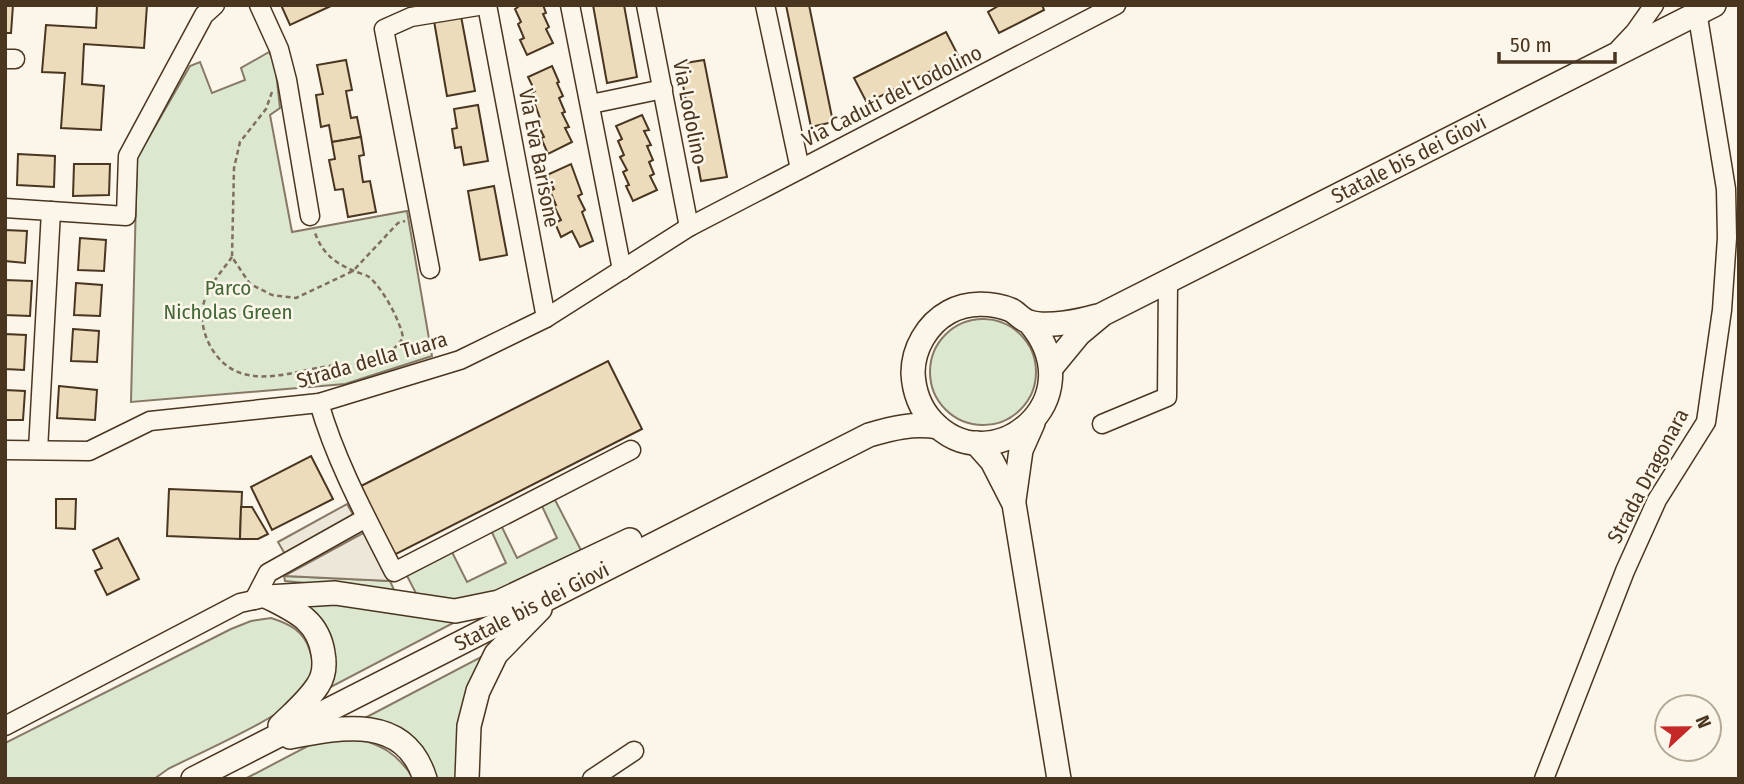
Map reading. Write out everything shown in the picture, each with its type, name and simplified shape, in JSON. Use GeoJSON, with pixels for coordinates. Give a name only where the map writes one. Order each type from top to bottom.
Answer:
{"type":"FeatureCollection","features":[{"type":"Feature","properties":{"kind":"main road","name":"Statale bis dei Giovi"},"geometry":{"type":"LineString","coordinates":[[976,443],[956,438],[937,427],[926,415],[914,384],[914,363],[920,342],[932,325],[949,312],[969,305],[990,305],[1011,310],[1029,322],[1054,323],[1077,321],[1103,314],[1610,58],[1697,8]]}},
{"type":"Feature","properties":{"kind":"main road","name":"Statale bis dei Giovi"},"geometry":{"type":"LineString","coordinates":[[1051,368],[1079,334],[1103,314]]}},
{"type":"Feature","properties":{"kind":"main road"},"geometry":{"type":"LineString","coordinates":[[1029,322],[1048,351],[1051,386],[1021,450],[1014,504],[1059,779]]}},
{"type":"Feature","properties":{"kind":"main road","name":"Statale bis dei Giovi"},"geometry":{"type":"LineString","coordinates":[[869,435],[893,416],[914,384]]}},
{"type":"Feature","properties":{"kind":"main road"},"geometry":{"type":"LineString","coordinates":[[976,443],[998,442],[1018,433],[1035,418]]}},
{"type":"Feature","properties":{"kind":"main road","name":"Statale bis dei Giovi"},"geometry":{"type":"LineString","coordinates":[[193,779],[869,435],[900,426],[937,427]]}},
{"type":"Feature","properties":{"kind":"main road"},"geometry":{"type":"LineString","coordinates":[[976,443],[992,461],[1014,504]]}},
{"type":"Feature","properties":{"kind":"main road"},"geometry":{"type":"LineString","coordinates":[[261,598],[335,593],[455,611],[499,602],[631,540],[694,525]]}},
{"type":"Feature","properties":{"kind":"main road"},"geometry":{"type":"LineString","coordinates":[[467,779],[469,726],[478,691],[496,654],[552,597]]}},
{"type":"Feature","properties":{"kind":"main road"},"geometry":{"type":"LineString","coordinates":[[261,598],[300,613],[313,624],[324,656],[324,672],[318,685],[302,705],[263,743]]}},
{"type":"Feature","properties":{"kind":"main road"},"geometry":{"type":"LineString","coordinates":[[263,743],[332,729],[355,727],[377,731],[393,738],[410,751],[425,779]]}},
{"type":"Feature","properties":{"kind":"street"},"geometry":{"type":"LineString","coordinates":[[5,208],[126,216],[128,156],[204,15],[215,5]]}},
{"type":"Feature","properties":{"kind":"street"},"geometry":{"type":"LineString","coordinates":[[259,5],[279,49],[287,80],[310,216]]}},
{"type":"Feature","properties":{"kind":"street"},"geometry":{"type":"LineString","coordinates":[[430,269],[384,29],[411,17],[486,5]]}},
{"type":"Feature","properties":{"kind":"street","name":"Via Eva Barisone"},"geometry":{"type":"LineString","coordinates":[[486,5],[546,318]]}},
{"type":"Feature","properties":{"kind":"street"},"geometry":{"type":"LineString","coordinates":[[570,5],[622,270]]}},
{"type":"Feature","properties":{"kind":"street","name":"Via Lodolino"},"geometry":{"type":"LineString","coordinates":[[646,5],[688,227]]}},
{"type":"Feature","properties":{"kind":"street"},"geometry":{"type":"LineString","coordinates":[[765,5],[800,169]]}},
{"type":"Feature","properties":{"kind":"street","name":"Via Caduti del Lodolino"},"geometry":{"type":"LineString","coordinates":[[688,227],[800,169],[1080,14],[1116,5]]}},
{"type":"Feature","properties":{"kind":"street"},"geometry":{"type":"LineString","coordinates":[[1610,58],[1635,32],[1654,5]]}},
{"type":"Feature","properties":{"kind":"street","name":"Strada Dragonara"},"geometry":{"type":"LineString","coordinates":[[1544,779],[1625,570],[1657,500],[1706,422],[1722,310],[1727,239],[1726,189],[1697,8]]}},
{"type":"Feature","properties":{"kind":"street"},"geometry":{"type":"LineString","coordinates":[[591,104],[663,89]]}},
{"type":"Feature","properties":{"kind":"street"},"geometry":{"type":"LineString","coordinates":[[38,450],[51,211]]}},
{"type":"Feature","properties":{"kind":"street","name":"Strada della Tuara"},"geometry":{"type":"LineString","coordinates":[[5,450],[89,450],[150,421],[319,403],[460,360],[546,318],[688,227]]}},
{"type":"Feature","properties":{"kind":"street"},"geometry":{"type":"LineString","coordinates":[[1102,425],[1167,397],[1168,282]]}},
{"type":"Feature","properties":{"kind":"street"},"geometry":{"type":"LineString","coordinates":[[319,403],[329,436],[394,572],[632,450]]}},
{"type":"Feature","properties":{"kind":"street"},"geometry":{"type":"LineString","coordinates":[[5,726],[240,603],[261,598],[268,573],[366,518]]}},
{"type":"Feature","properties":{"kind":"street"},"geometry":{"type":"LineString","coordinates":[[592,779],[634,751]]}},
{"type":"Feature","properties":{"kind":"path"},"geometry":{"type":"LineString","coordinates":[[272,85],[272,94],[266,109],[240,142],[234,168],[232,257],[250,284],[272,295],[296,298],[353,271],[398,223],[408,220]]}},
{"type":"Feature","properties":{"kind":"path"},"geometry":{"type":"LineString","coordinates":[[232,257],[213,282],[204,304],[203,326],[211,348],[225,365],[243,374],[262,377],[348,363],[368,365],[395,349],[403,338],[401,325],[369,277],[331,260],[318,244],[310,216]]}},
{"type":"Feature","properties":{"kind":"green space","name":"Parco Nicholas Green"},"geometry":{"type":"Polygon","coordinates":[[[269,52],[275,63],[280,108],[270,115],[292,232],[407,211],[432,356],[345,384],[131,402],[137,158],[190,66],[200,62],[212,93],[245,80],[241,68],[269,52]]]}},
{"type":"Feature","properties":{"kind":"green space"},"geometry":{"type":"Polygon","coordinates":[[[983,319],[1003,323],[1020,335],[1032,352],[1036,372],[1032,392],[1020,409],[1003,421],[983,425],[963,421],[946,409],[934,392],[930,372],[934,352],[946,335],[963,323],[983,319]]]}},
{"type":"Feature","properties":{"kind":"green space"},"geometry":{"type":"Polygon","coordinates":[[[554,498],[583,554],[489,602],[418,597],[406,574],[451,550],[467,582],[506,563],[490,528],[500,523],[517,558],[557,538],[541,504],[554,498]]]}},
{"type":"Feature","properties":{"kind":"green space"},"geometry":{"type":"Polygon","coordinates":[[[284,576],[390,581],[395,592],[285,581],[284,576]]]}},
{"type":"Feature","properties":{"kind":"green space"},"geometry":{"type":"Polygon","coordinates":[[[289,598],[457,621],[327,689],[329,673],[289,598]]]}},
{"type":"Feature","properties":{"kind":"green space"},"geometry":{"type":"Polygon","coordinates":[[[271,618],[300,633],[312,656],[311,678],[307,688],[280,712],[168,769],[154,779],[5,779],[5,743],[231,629],[251,621],[271,618]]]}},
{"type":"Feature","properties":{"kind":"green space"},"geometry":{"type":"Polygon","coordinates":[[[481,657],[461,779],[430,779],[361,720],[481,657]]]}},
{"type":"Feature","properties":{"kind":"green space"},"geometry":{"type":"Polygon","coordinates":[[[350,735],[394,755],[414,779],[245,779],[325,737],[350,735]]]}},
{"type":"Feature","properties":{"kind":"shaded area"},"geometry":{"type":"Polygon","coordinates":[[[347,504],[355,518],[286,556],[278,542],[347,504]]]}},
{"type":"Feature","properties":{"kind":"shaded area"},"geometry":{"type":"Polygon","coordinates":[[[365,532],[390,581],[284,576],[365,532]]]}},
{"type":"Feature","properties":{"kind":"building"},"geometry":{"type":"Polygon","coordinates":[[[5,5],[13,5],[11,33],[5,33],[5,5]]]}},
{"type":"Feature","properties":{"kind":"building"},"geometry":{"type":"Polygon","coordinates":[[[97,5],[147,5],[144,48],[84,44],[82,84],[104,86],[101,130],[61,128],[65,73],[42,72],[46,25],[96,28],[97,5]]]}},
{"type":"Feature","properties":{"kind":"building"},"geometry":{"type":"Polygon","coordinates":[[[281,5],[333,5],[290,25],[281,5]]]}},
{"type":"Feature","properties":{"kind":"building"},"geometry":{"type":"Polygon","coordinates":[[[517,5],[543,5],[546,13],[543,14],[549,27],[546,29],[553,43],[527,55],[520,40],[524,38],[518,24],[521,22],[515,9],[517,5]]]}},
{"type":"Feature","properties":{"kind":"building"},"geometry":{"type":"Polygon","coordinates":[[[593,5],[624,5],[637,77],[607,83],[593,5]]]}},
{"type":"Feature","properties":{"kind":"building"},"geometry":{"type":"Polygon","coordinates":[[[786,5],[809,5],[833,122],[811,127],[786,5]]]}},
{"type":"Feature","properties":{"kind":"building"},"geometry":{"type":"Polygon","coordinates":[[[1000,5],[1042,5],[1044,10],[999,33],[988,12],[1000,5]]]}},
{"type":"Feature","properties":{"kind":"building"},"geometry":{"type":"Polygon","coordinates":[[[461,16],[475,91],[447,96],[434,21],[461,16]]]}},
{"type":"Feature","properties":{"kind":"building"},"geometry":{"type":"Polygon","coordinates":[[[946,32],[959,57],[867,103],[854,78],[946,32]]]}},
{"type":"Feature","properties":{"kind":"building"},"geometry":{"type":"Polygon","coordinates":[[[346,60],[352,90],[346,91],[351,118],[357,117],[361,137],[332,142],[329,125],[321,127],[316,95],[323,94],[317,65],[346,60]]]}},
{"type":"Feature","properties":{"kind":"building"},"geometry":{"type":"Polygon","coordinates":[[[704,60],[727,177],[701,181],[679,64],[704,60]]]}},
{"type":"Feature","properties":{"kind":"building"},"geometry":{"type":"Polygon","coordinates":[[[552,66],[563,96],[559,98],[569,127],[565,128],[572,142],[548,154],[537,123],[541,121],[531,93],[535,91],[528,77],[552,66]]]}},
{"type":"Feature","properties":{"kind":"building"},"geometry":{"type":"Polygon","coordinates":[[[478,105],[488,161],[464,165],[461,147],[455,148],[452,129],[457,128],[454,109],[478,105]]]}},
{"type":"Feature","properties":{"kind":"building"},"geometry":{"type":"Polygon","coordinates":[[[642,115],[649,130],[644,131],[651,145],[647,146],[653,160],[649,162],[654,174],[650,176],[657,190],[633,201],[626,186],[629,185],[623,172],[627,170],[620,157],[624,155],[618,141],[622,139],[616,126],[642,115]]]}},
{"type":"Feature","properties":{"kind":"building"},"geometry":{"type":"Polygon","coordinates":[[[361,137],[364,155],[359,156],[363,182],[370,181],[376,212],[348,217],[343,189],[335,190],[329,160],[335,159],[332,142],[361,137]]]}},
{"type":"Feature","properties":{"kind":"building"},"geometry":{"type":"Polygon","coordinates":[[[18,154],[55,156],[54,187],[17,185],[18,154]]]}},
{"type":"Feature","properties":{"kind":"building"},"geometry":{"type":"Polygon","coordinates":[[[74,164],[110,164],[109,195],[73,196],[74,164]]]}},
{"type":"Feature","properties":{"kind":"building"},"geometry":{"type":"Polygon","coordinates":[[[571,164],[582,194],[578,196],[585,210],[582,212],[593,241],[580,247],[572,231],[561,237],[555,223],[561,220],[550,191],[554,189],[547,175],[571,164]]]}},
{"type":"Feature","properties":{"kind":"building"},"geometry":{"type":"Polygon","coordinates":[[[494,186],[507,255],[480,260],[468,191],[494,186]]]}},
{"type":"Feature","properties":{"kind":"building"},"geometry":{"type":"Polygon","coordinates":[[[5,230],[27,231],[25,263],[5,261],[5,230]]]}},
{"type":"Feature","properties":{"kind":"building"},"geometry":{"type":"Polygon","coordinates":[[[80,238],[106,240],[104,271],[78,270],[80,238]]]}},
{"type":"Feature","properties":{"kind":"building"},"geometry":{"type":"Polygon","coordinates":[[[5,280],[32,281],[30,316],[5,315],[5,280]]]}},
{"type":"Feature","properties":{"kind":"building"},"geometry":{"type":"Polygon","coordinates":[[[76,283],[102,285],[100,316],[74,315],[76,283]]]}},
{"type":"Feature","properties":{"kind":"building"},"geometry":{"type":"Polygon","coordinates":[[[73,329],[99,331],[97,362],[71,361],[73,329]]]}},
{"type":"Feature","properties":{"kind":"building"},"geometry":{"type":"Polygon","coordinates":[[[5,334],[26,335],[24,370],[5,369],[5,334]]]}},
{"type":"Feature","properties":{"kind":"building"},"geometry":{"type":"Polygon","coordinates":[[[608,361],[642,429],[394,555],[359,487],[608,361]]]}},
{"type":"Feature","properties":{"kind":"building"},"geometry":{"type":"Polygon","coordinates":[[[59,386],[97,390],[95,420],[57,418],[59,386]]]}},
{"type":"Feature","properties":{"kind":"building"},"geometry":{"type":"Polygon","coordinates":[[[5,390],[25,391],[23,420],[5,420],[5,390]]]}},
{"type":"Feature","properties":{"kind":"building"},"geometry":{"type":"Polygon","coordinates":[[[311,456],[333,499],[272,530],[251,487],[311,456]]]}},
{"type":"Feature","properties":{"kind":"building"},"geometry":{"type":"Polygon","coordinates":[[[169,489],[242,492],[240,539],[167,536],[169,489]]]}},
{"type":"Feature","properties":{"kind":"building"},"geometry":{"type":"Polygon","coordinates":[[[56,499],[76,499],[75,529],[56,528],[56,499]]]}},
{"type":"Feature","properties":{"kind":"building"},"geometry":{"type":"Polygon","coordinates":[[[241,507],[252,507],[268,534],[258,539],[240,539],[241,507]]]}},
{"type":"Feature","properties":{"kind":"building"},"geometry":{"type":"Polygon","coordinates":[[[118,538],[139,579],[107,595],[95,571],[102,568],[93,550],[118,538]]]}}]}
